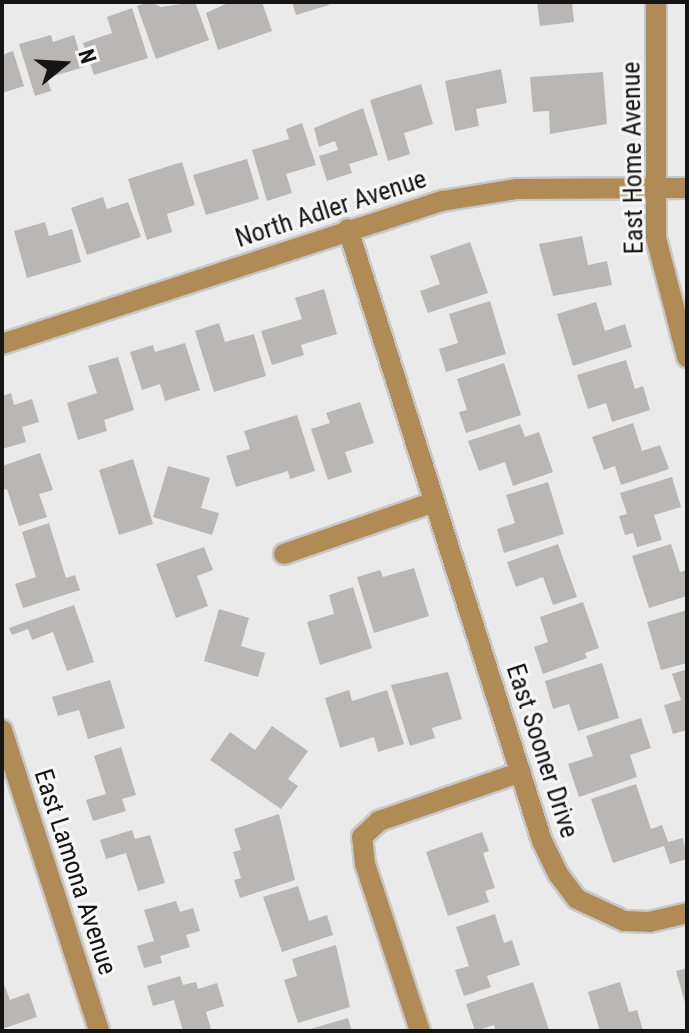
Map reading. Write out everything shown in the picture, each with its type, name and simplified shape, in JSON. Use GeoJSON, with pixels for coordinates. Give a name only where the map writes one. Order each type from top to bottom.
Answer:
{"type":"FeatureCollection","features":[{"type":"Feature","properties":{"kind":"street","name":"East Home Avenue"},"geometry":{"type":"LineString","coordinates":[[656,2],[655,188],[660,268],[687,357]]}},
{"type":"Feature","properties":{"kind":"street","name":"North Adler Avenue"},"geometry":{"type":"LineString","coordinates":[[2,344],[348,229],[442,201],[493,192],[687,188]]}},
{"type":"Feature","properties":{"kind":"street","name":"East Sooner Drive"},"geometry":{"type":"LineString","coordinates":[[348,229],[542,841],[577,899],[624,921],[649,922],[687,913]]}},
{"type":"Feature","properties":{"kind":"street"},"geometry":{"type":"LineString","coordinates":[[284,554],[434,502]]}},
{"type":"Feature","properties":{"kind":"street","name":"East Lamona Avenue"},"geometry":{"type":"LineString","coordinates":[[2,730],[99,1031]]}},
{"type":"Feature","properties":{"kind":"street"},"geometry":{"type":"LineString","coordinates":[[420,1031],[365,864],[362,837],[379,821],[521,772]]}},
{"type":"Feature","properties":{"kind":"building"},"geometry":{"type":"Polygon","coordinates":[[[150,2],[161,7],[195,2],[209,40],[156,59],[137,6],[150,2]]]}},
{"type":"Feature","properties":{"kind":"building"},"geometry":{"type":"Polygon","coordinates":[[[230,2],[262,2],[272,31],[218,50],[206,13],[230,2]]]}},
{"type":"Feature","properties":{"kind":"building"},"geometry":{"type":"Polygon","coordinates":[[[292,2],[328,2],[329,5],[296,15],[292,2]]]}},
{"type":"Feature","properties":{"kind":"building"},"geometry":{"type":"Polygon","coordinates":[[[537,2],[572,2],[574,22],[540,26],[537,2]]]}},
{"type":"Feature","properties":{"kind":"building"},"geometry":{"type":"Polygon","coordinates":[[[132,8],[148,58],[94,75],[83,43],[112,33],[107,17],[132,8]]]}},
{"type":"Feature","properties":{"kind":"building"},"geometry":{"type":"Polygon","coordinates":[[[51,35],[53,42],[74,35],[84,67],[47,78],[51,91],[35,96],[19,44],[51,35]]]}},
{"type":"Feature","properties":{"kind":"building"},"geometry":{"type":"Polygon","coordinates":[[[13,51],[24,86],[2,93],[2,55],[13,51]]]}},
{"type":"Feature","properties":{"kind":"building"},"geometry":{"type":"Polygon","coordinates":[[[501,69],[507,103],[476,109],[479,126],[455,131],[445,81],[501,69]]]}},
{"type":"Feature","properties":{"kind":"building"},"geometry":{"type":"Polygon","coordinates":[[[603,72],[607,124],[550,134],[549,111],[533,112],[530,77],[603,72]]]}},
{"type":"Feature","properties":{"kind":"building"},"geometry":{"type":"Polygon","coordinates":[[[421,84],[433,124],[404,133],[410,154],[388,161],[370,100],[421,84]]]}},
{"type":"Feature","properties":{"kind":"building"},"geometry":{"type":"Polygon","coordinates":[[[363,108],[378,155],[349,164],[352,173],[327,181],[319,156],[338,150],[335,141],[319,147],[314,128],[363,108]]]}},
{"type":"Feature","properties":{"kind":"building"},"geometry":{"type":"Polygon","coordinates":[[[302,123],[316,165],[286,174],[292,193],[267,201],[252,150],[289,139],[286,129],[302,123]]]}},
{"type":"Feature","properties":{"kind":"building"},"geometry":{"type":"Polygon","coordinates":[[[247,159],[259,199],[206,215],[193,175],[247,159]]]}},
{"type":"Feature","properties":{"kind":"building"},"geometry":{"type":"Polygon","coordinates":[[[182,162],[195,205],[167,214],[172,232],[147,240],[128,179],[182,162]]]}},
{"type":"Feature","properties":{"kind":"building"},"geometry":{"type":"Polygon","coordinates":[[[103,197],[107,209],[128,202],[141,237],[87,255],[71,208],[103,197]]]}},
{"type":"Feature","properties":{"kind":"building"},"geometry":{"type":"Polygon","coordinates":[[[45,222],[49,236],[72,229],[81,262],[27,278],[14,231],[45,222]]]}},
{"type":"Feature","properties":{"kind":"building"},"geometry":{"type":"Polygon","coordinates":[[[582,236],[588,265],[607,261],[612,285],[553,296],[539,244],[582,236]]]}},
{"type":"Feature","properties":{"kind":"building"},"geometry":{"type":"Polygon","coordinates":[[[470,242],[488,293],[428,313],[420,291],[440,284],[430,256],[470,242]]]}},
{"type":"Feature","properties":{"kind":"building"},"geometry":{"type":"Polygon","coordinates":[[[324,289],[337,334],[301,345],[304,355],[272,365],[261,331],[302,319],[295,298],[324,289]]]}},
{"type":"Feature","properties":{"kind":"building"},"geometry":{"type":"Polygon","coordinates":[[[490,301],[506,354],[446,372],[439,349],[458,343],[449,314],[490,301]]]}},
{"type":"Feature","properties":{"kind":"building"},"geometry":{"type":"Polygon","coordinates":[[[596,302],[605,331],[625,324],[632,347],[573,366],[557,314],[596,302]]]}},
{"type":"Feature","properties":{"kind":"building"},"geometry":{"type":"Polygon","coordinates":[[[219,323],[225,342],[254,334],[266,376],[214,392],[195,331],[219,323]]]}},
{"type":"Feature","properties":{"kind":"building"},"geometry":{"type":"Polygon","coordinates":[[[185,343],[200,390],[165,401],[160,384],[142,390],[130,352],[153,345],[155,352],[185,343]]]}},
{"type":"Feature","properties":{"kind":"building"},"geometry":{"type":"Polygon","coordinates":[[[118,357],[134,410],[104,420],[107,431],[78,440],[67,403],[97,393],[88,366],[118,357]]]}},
{"type":"Feature","properties":{"kind":"building"},"geometry":{"type":"Polygon","coordinates":[[[626,360],[635,389],[643,386],[650,410],[612,422],[606,403],[588,409],[577,375],[626,360]]]}},
{"type":"Feature","properties":{"kind":"building"},"geometry":{"type":"Polygon","coordinates":[[[504,363],[521,415],[466,433],[459,412],[467,410],[457,379],[504,363]]]}},
{"type":"Feature","properties":{"kind":"building"},"geometry":{"type":"Polygon","coordinates":[[[11,393],[14,405],[32,399],[39,422],[22,427],[26,442],[2,449],[2,396],[11,393]]]}},
{"type":"Feature","properties":{"kind":"building"},"geometry":{"type":"Polygon","coordinates":[[[360,402],[374,443],[345,452],[352,472],[328,480],[311,429],[330,423],[326,413],[360,402]]]}},
{"type":"Feature","properties":{"kind":"building"},"geometry":{"type":"Polygon","coordinates":[[[297,415],[315,471],[290,479],[288,471],[236,487],[226,456],[250,449],[244,431],[297,415]]]}},
{"type":"Feature","properties":{"kind":"building"},"geometry":{"type":"Polygon","coordinates":[[[633,423],[642,451],[660,445],[669,469],[621,485],[615,466],[604,470],[592,437],[633,423]]]}},
{"type":"Feature","properties":{"kind":"building"},"geometry":{"type":"Polygon","coordinates":[[[520,424],[525,437],[539,432],[553,472],[513,486],[505,462],[479,471],[468,441],[520,424]]]}},
{"type":"Feature","properties":{"kind":"building"},"geometry":{"type":"Polygon","coordinates":[[[40,453],[53,490],[39,494],[47,517],[19,526],[7,489],[2,490],[2,466],[40,453]]]}},
{"type":"Feature","properties":{"kind":"building"},"geometry":{"type":"Polygon","coordinates":[[[133,459],[153,524],[119,535],[99,470],[133,459]]]}},
{"type":"Feature","properties":{"kind":"building"},"geometry":{"type":"Polygon","coordinates":[[[168,466],[210,478],[201,508],[219,513],[212,535],[153,517],[168,466]]]}},
{"type":"Feature","properties":{"kind":"building"},"geometry":{"type":"Polygon","coordinates":[[[672,477],[681,507],[654,515],[662,540],[637,547],[633,533],[625,535],[619,516],[627,514],[620,493],[672,477]]]}},
{"type":"Feature","properties":{"kind":"building"},"geometry":{"type":"Polygon","coordinates":[[[548,482],[564,534],[504,553],[497,529],[515,523],[506,495],[548,482]]]}},
{"type":"Feature","properties":{"kind":"building"},"geometry":{"type":"Polygon","coordinates":[[[49,523],[66,578],[75,575],[80,590],[23,608],[15,584],[36,577],[22,532],[49,523]]]}},
{"type":"Feature","properties":{"kind":"building"},"geometry":{"type":"Polygon","coordinates":[[[558,544],[577,597],[553,605],[543,577],[516,587],[507,562],[558,544]]]}},
{"type":"Feature","properties":{"kind":"building"},"geometry":{"type":"Polygon","coordinates":[[[671,544],[680,572],[687,570],[687,596],[649,608],[632,556],[671,544]]]}},
{"type":"Feature","properties":{"kind":"building"},"geometry":{"type":"Polygon","coordinates":[[[204,547],[213,570],[197,576],[208,606],[176,618],[156,564],[204,547]]]}},
{"type":"Feature","properties":{"kind":"building"},"geometry":{"type":"Polygon","coordinates":[[[414,568],[429,616],[374,633],[357,577],[380,570],[383,577],[414,568]]]}},
{"type":"Feature","properties":{"kind":"building"},"geometry":{"type":"Polygon","coordinates":[[[353,587],[372,648],[320,665],[307,622],[334,614],[329,595],[353,587]]]}},
{"type":"Feature","properties":{"kind":"building"},"geometry":{"type":"Polygon","coordinates":[[[583,602],[599,648],[585,653],[587,658],[543,674],[534,647],[548,642],[540,617],[583,602]]]}},
{"type":"Feature","properties":{"kind":"building"},"geometry":{"type":"Polygon","coordinates":[[[74,605],[94,662],[67,671],[53,632],[32,640],[28,629],[12,635],[9,628],[74,605]]]}},
{"type":"Feature","properties":{"kind":"building"},"geometry":{"type":"Polygon","coordinates":[[[219,609],[249,618],[241,646],[265,653],[258,677],[204,661],[219,609]]]}},
{"type":"Feature","properties":{"kind":"building"},"geometry":{"type":"Polygon","coordinates":[[[687,610],[687,663],[661,670],[647,622],[687,610]]]}},
{"type":"Feature","properties":{"kind":"building"},"geometry":{"type":"Polygon","coordinates":[[[602,663],[619,718],[578,731],[569,704],[553,709],[545,681],[602,663]]]}},
{"type":"Feature","properties":{"kind":"building"},"geometry":{"type":"Polygon","coordinates":[[[687,669],[687,730],[673,734],[664,705],[681,700],[672,674],[687,669]]]}},
{"type":"Feature","properties":{"kind":"building"},"geometry":{"type":"Polygon","coordinates":[[[448,672],[462,719],[432,728],[435,738],[410,746],[391,685],[448,672]]]}},
{"type":"Feature","properties":{"kind":"building"},"geometry":{"type":"Polygon","coordinates":[[[110,680],[125,728],[88,739],[79,710],[58,716],[52,697],[110,680]]]}},
{"type":"Feature","properties":{"kind":"building"},"geometry":{"type":"Polygon","coordinates":[[[349,690],[352,701],[387,690],[404,744],[378,752],[374,737],[340,748],[325,698],[349,690]]]}},
{"type":"Feature","properties":{"kind":"building"},"geometry":{"type":"Polygon","coordinates":[[[641,718],[651,748],[630,755],[637,777],[579,797],[568,764],[593,756],[586,736],[641,718]]]}},
{"type":"Feature","properties":{"kind":"building"},"geometry":{"type":"Polygon","coordinates":[[[272,726],[308,751],[288,779],[298,786],[281,809],[210,760],[230,732],[255,750],[272,726]]]}},
{"type":"Feature","properties":{"kind":"building"},"geometry":{"type":"Polygon","coordinates":[[[121,747],[136,795],[122,799],[126,811],[93,821],[86,800],[106,794],[94,756],[121,747]]]}},
{"type":"Feature","properties":{"kind":"building"},"geometry":{"type":"Polygon","coordinates":[[[636,784],[651,829],[662,825],[668,842],[683,838],[687,859],[670,864],[664,846],[613,863],[591,799],[636,784]]]}},
{"type":"Feature","properties":{"kind":"building"},"geometry":{"type":"Polygon","coordinates":[[[279,814],[295,880],[240,898],[234,880],[241,878],[233,852],[241,850],[234,829],[279,814]]]}},
{"type":"Feature","properties":{"kind":"building"},"geometry":{"type":"Polygon","coordinates":[[[132,830],[135,839],[150,835],[165,883],[138,891],[126,853],[106,859],[100,840],[132,830]]]}},
{"type":"Feature","properties":{"kind":"building"},"geometry":{"type":"Polygon","coordinates":[[[482,832],[489,851],[483,853],[495,888],[485,891],[489,902],[448,916],[426,852],[482,832]]]}},
{"type":"Feature","properties":{"kind":"building"},"geometry":{"type":"Polygon","coordinates":[[[298,886],[309,921],[327,915],[333,935],[282,952],[263,897],[298,886]]]}},
{"type":"Feature","properties":{"kind":"building"},"geometry":{"type":"Polygon","coordinates":[[[176,901],[180,912],[193,908],[200,931],[186,935],[190,947],[160,956],[162,963],[144,968],[137,946],[154,941],[144,910],[176,901]]]}},
{"type":"Feature","properties":{"kind":"building"},"geometry":{"type":"Polygon","coordinates":[[[495,914],[504,943],[512,940],[520,965],[487,976],[491,987],[464,996],[455,970],[469,966],[456,927],[495,914]]]}},
{"type":"Feature","properties":{"kind":"building"},"geometry":{"type":"Polygon","coordinates":[[[336,945],[350,1007],[298,1023],[284,980],[297,976],[292,959],[336,945]]]}},
{"type":"Feature","properties":{"kind":"building"},"geometry":{"type":"Polygon","coordinates":[[[687,968],[687,1006],[686,1006],[676,971],[687,968]]]}},
{"type":"Feature","properties":{"kind":"building"},"geometry":{"type":"Polygon","coordinates":[[[180,976],[183,985],[196,982],[198,989],[217,983],[224,1006],[206,1012],[211,1029],[183,1031],[174,1000],[153,1006],[147,986],[180,976]]]}},
{"type":"Feature","properties":{"kind":"building"},"geometry":{"type":"Polygon","coordinates":[[[2,979],[10,1000],[29,993],[37,1017],[2,1029],[2,979]]]}},
{"type":"Feature","properties":{"kind":"building"},"geometry":{"type":"Polygon","coordinates":[[[533,982],[549,1030],[496,1031],[494,1025],[475,1031],[466,1004],[533,982]]]}},
{"type":"Feature","properties":{"kind":"building"},"geometry":{"type":"Polygon","coordinates":[[[620,982],[629,1012],[637,1010],[643,1031],[600,1031],[588,992],[620,982]]]}},
{"type":"Feature","properties":{"kind":"building"},"geometry":{"type":"Polygon","coordinates":[[[348,1018],[352,1031],[307,1031],[307,1030],[348,1018]]]}}]}
